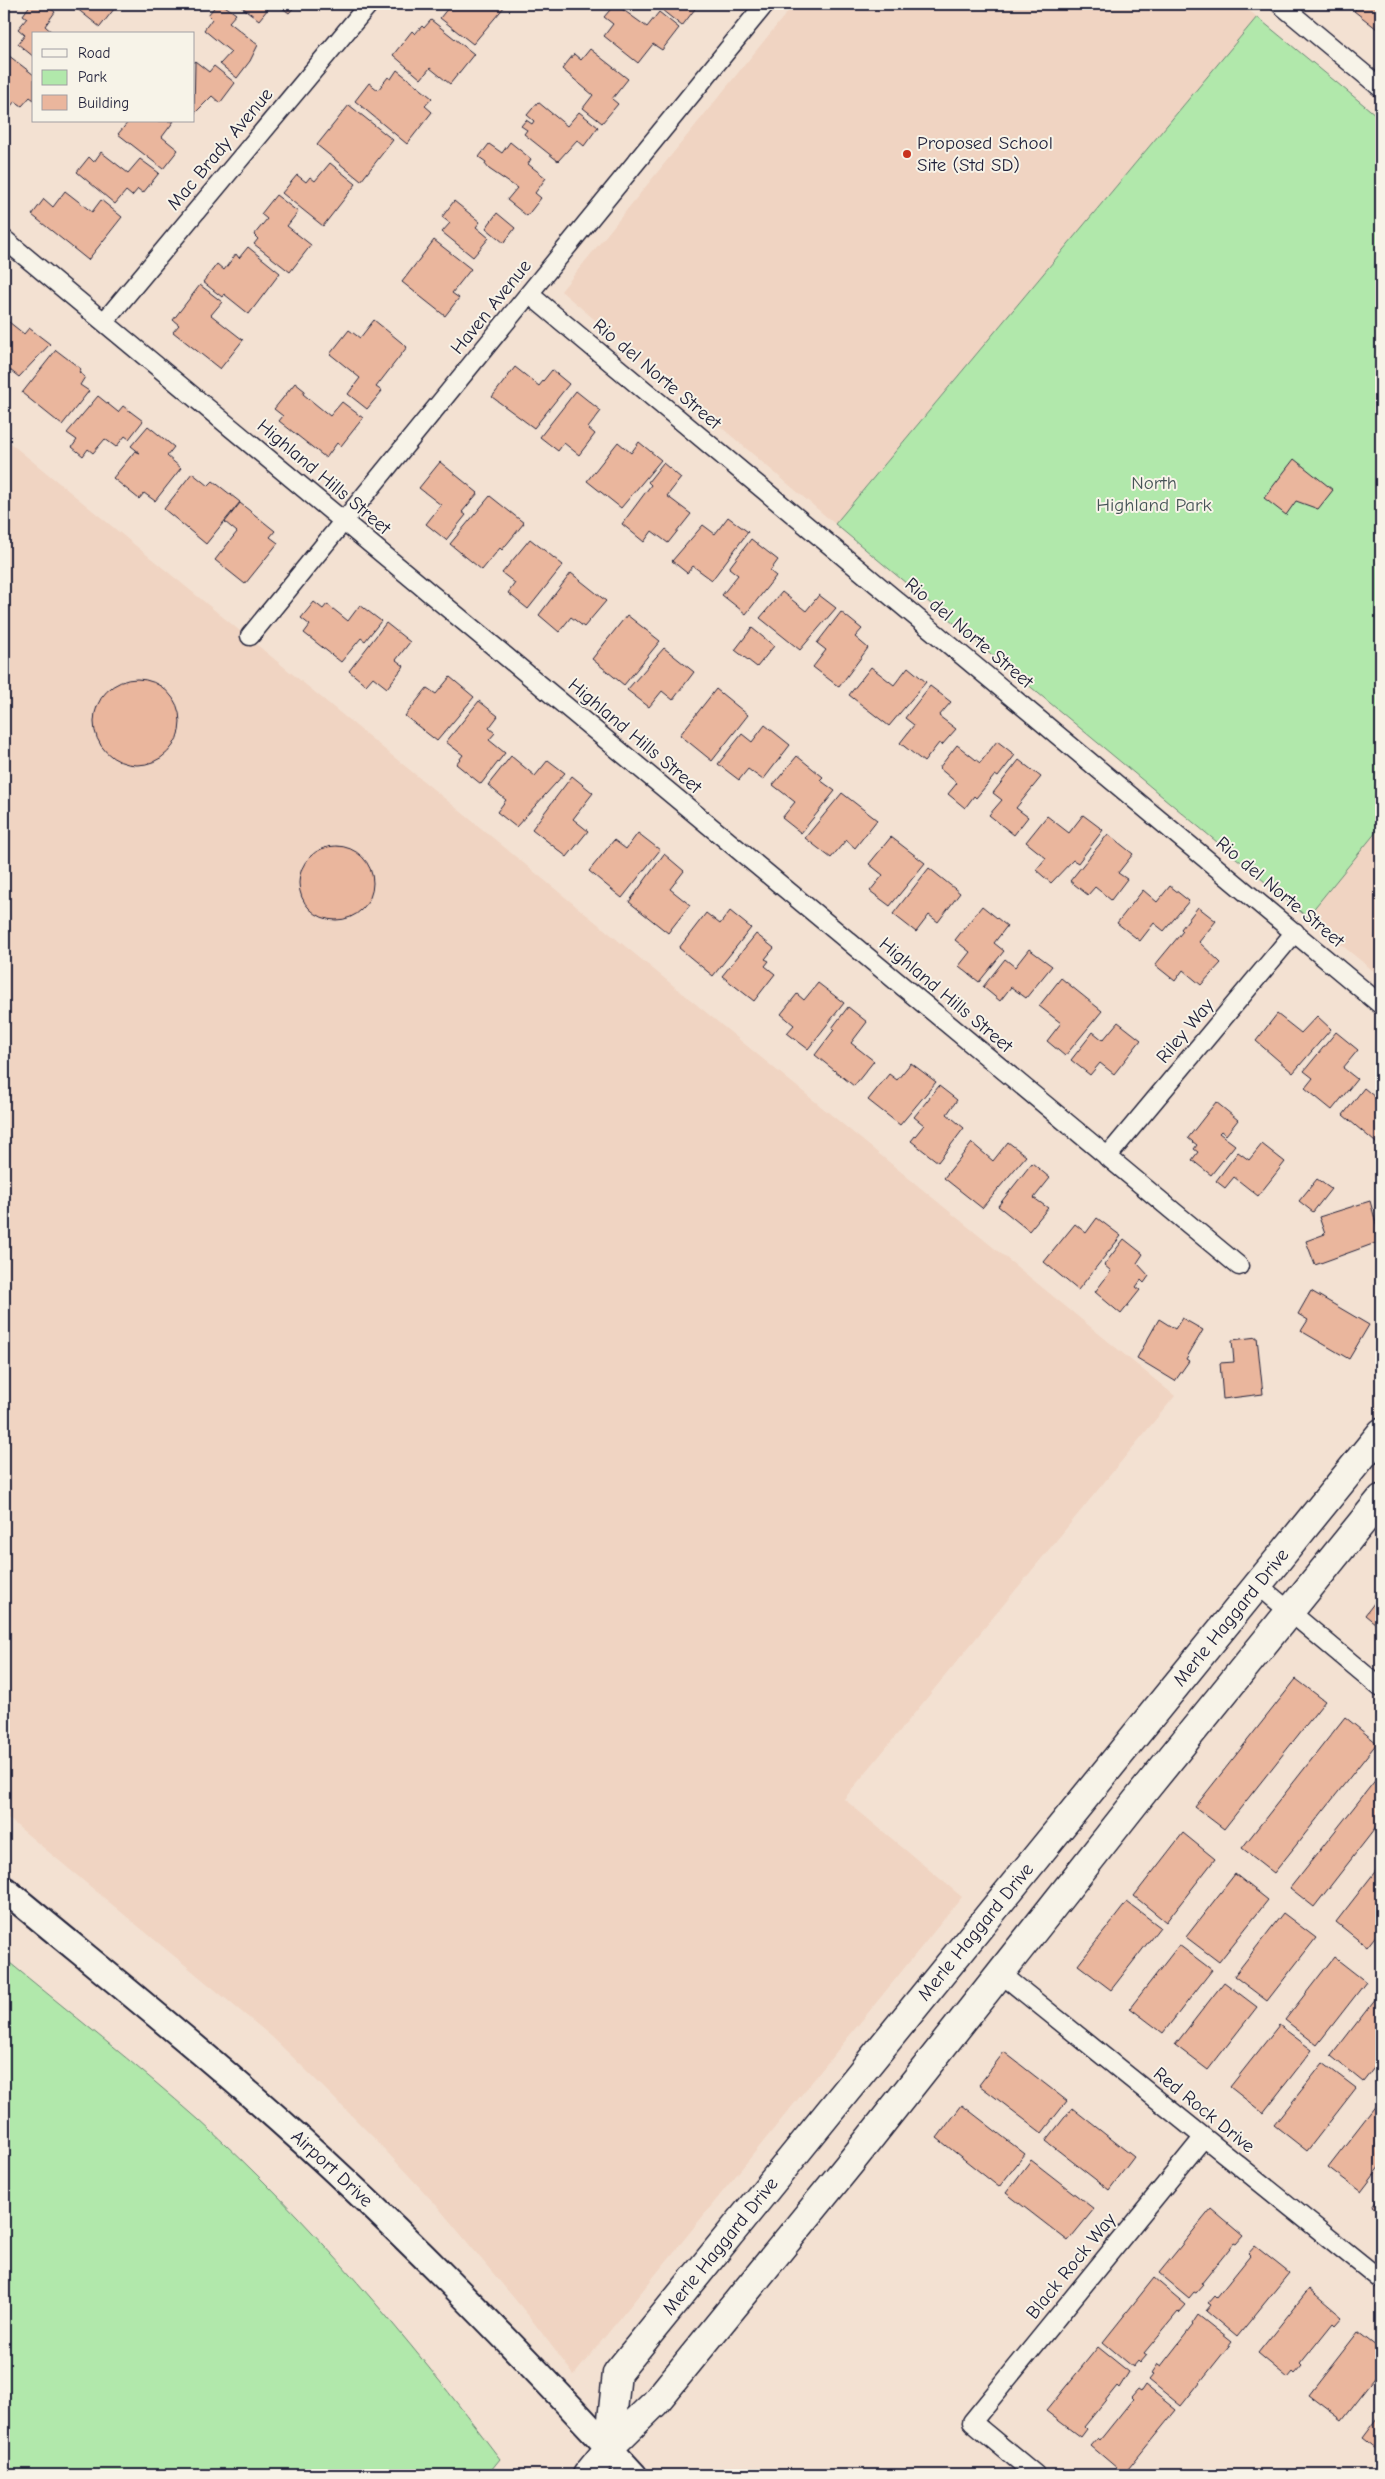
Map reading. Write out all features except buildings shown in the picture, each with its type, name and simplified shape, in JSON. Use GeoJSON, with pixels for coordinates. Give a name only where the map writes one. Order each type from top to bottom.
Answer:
{"type":"FeatureCollection","features":[{"type":"Feature","properties":{"kind":"main road","name":"Merle Haggard Drive"},"geometry":{"type":"LineString","coordinates":[[609,2448],[617,2373],[1381,1433]]}},
{"type":"Feature","properties":{"kind":"main road"},"geometry":{"type":"LineString","coordinates":[[587,2475],[609,2448],[655,2404],[850,2162],[999,1972],[1381,1499]]}},
{"type":"Feature","properties":{"kind":"main road","name":"Airport Drive"},"geometry":{"type":"LineString","coordinates":[[4,1889],[253,2097],[322,2160],[544,2377],[634,2475]]}},
{"type":"Feature","properties":{"kind":"street","name":"Mac Brady Avenue"},"geometry":{"type":"LineString","coordinates":[[104,322],[369,4]]}},
{"type":"Feature","properties":{"kind":"street","name":"Haven Avenue"},"geometry":{"type":"LineString","coordinates":[[250,636],[765,4]]}},
{"type":"Feature","properties":{"kind":"street"},"geometry":{"type":"LineString","coordinates":[[1280,4],[1381,88]]}},
{"type":"Feature","properties":{"kind":"street","name":"Highland Hills Street"},"geometry":{"type":"LineString","coordinates":[[4,239],[1239,1266]]}},
{"type":"Feature","properties":{"kind":"street","name":"Rio del Norte Street"},"geometry":{"type":"LineString","coordinates":[[528,294],[1381,1005]]}},
{"type":"Feature","properties":{"kind":"street","name":"Riley Way"},"geometry":{"type":"LineString","coordinates":[[1107,1157],[1295,932]]}},
{"type":"Feature","properties":{"kind":"street"},"geometry":{"type":"LineString","coordinates":[[1258,1585],[1381,1688]]}},
{"type":"Feature","properties":{"kind":"street","name":"Red Rock Drive"},"geometry":{"type":"LineString","coordinates":[[999,1972],[1381,2280]]}},
{"type":"Feature","properties":{"kind":"street","name":"Black Rock Way"},"geometry":{"type":"LineString","coordinates":[[1036,2475],[972,2422],[1204,2137]]}},
{"type":"Feature","properties":{"kind":"shaded area","name":"Proposed School Site (Std SD)"},"geometry":{"type":"Polygon","coordinates":[[[794,4],[1241,4],[1257,17],[835,524],[561,291],[794,4]]]}},
{"type":"Feature","properties":{"kind":"shaded area"},"geometry":{"type":"Polygon","coordinates":[[[4,438],[1175,1396],[844,1799],[962,1897],[574,2375],[528,2315],[437,2206],[373,2137],[306,2070],[272,2037],[4,1815],[4,438]]]}},
{"type":"Feature","properties":{"kind":"shaded area"},"geometry":{"type":"Polygon","coordinates":[[[1381,826],[1381,977],[1307,917],[1381,826]]]}},
{"type":"Feature","properties":{"kind":"green space","name":"North Highland Park"},"geometry":{"type":"Polygon","coordinates":[[[1257,17],[1381,119],[1381,826],[1307,917],[835,524],[1257,17]]]}},
{"type":"Feature","properties":{"kind":"green space"},"geometry":{"type":"Polygon","coordinates":[[[4,1958],[175,2099],[240,2158],[280,2198],[395,2326],[500,2459],[487,2475],[4,2475],[4,1958]]]}},
{"type":"Feature","properties":{"kind":"place","name":"Proposed School Site (Std SD)"},"geometry":{"type":"Point","coordinates":[907,154]}}]}
